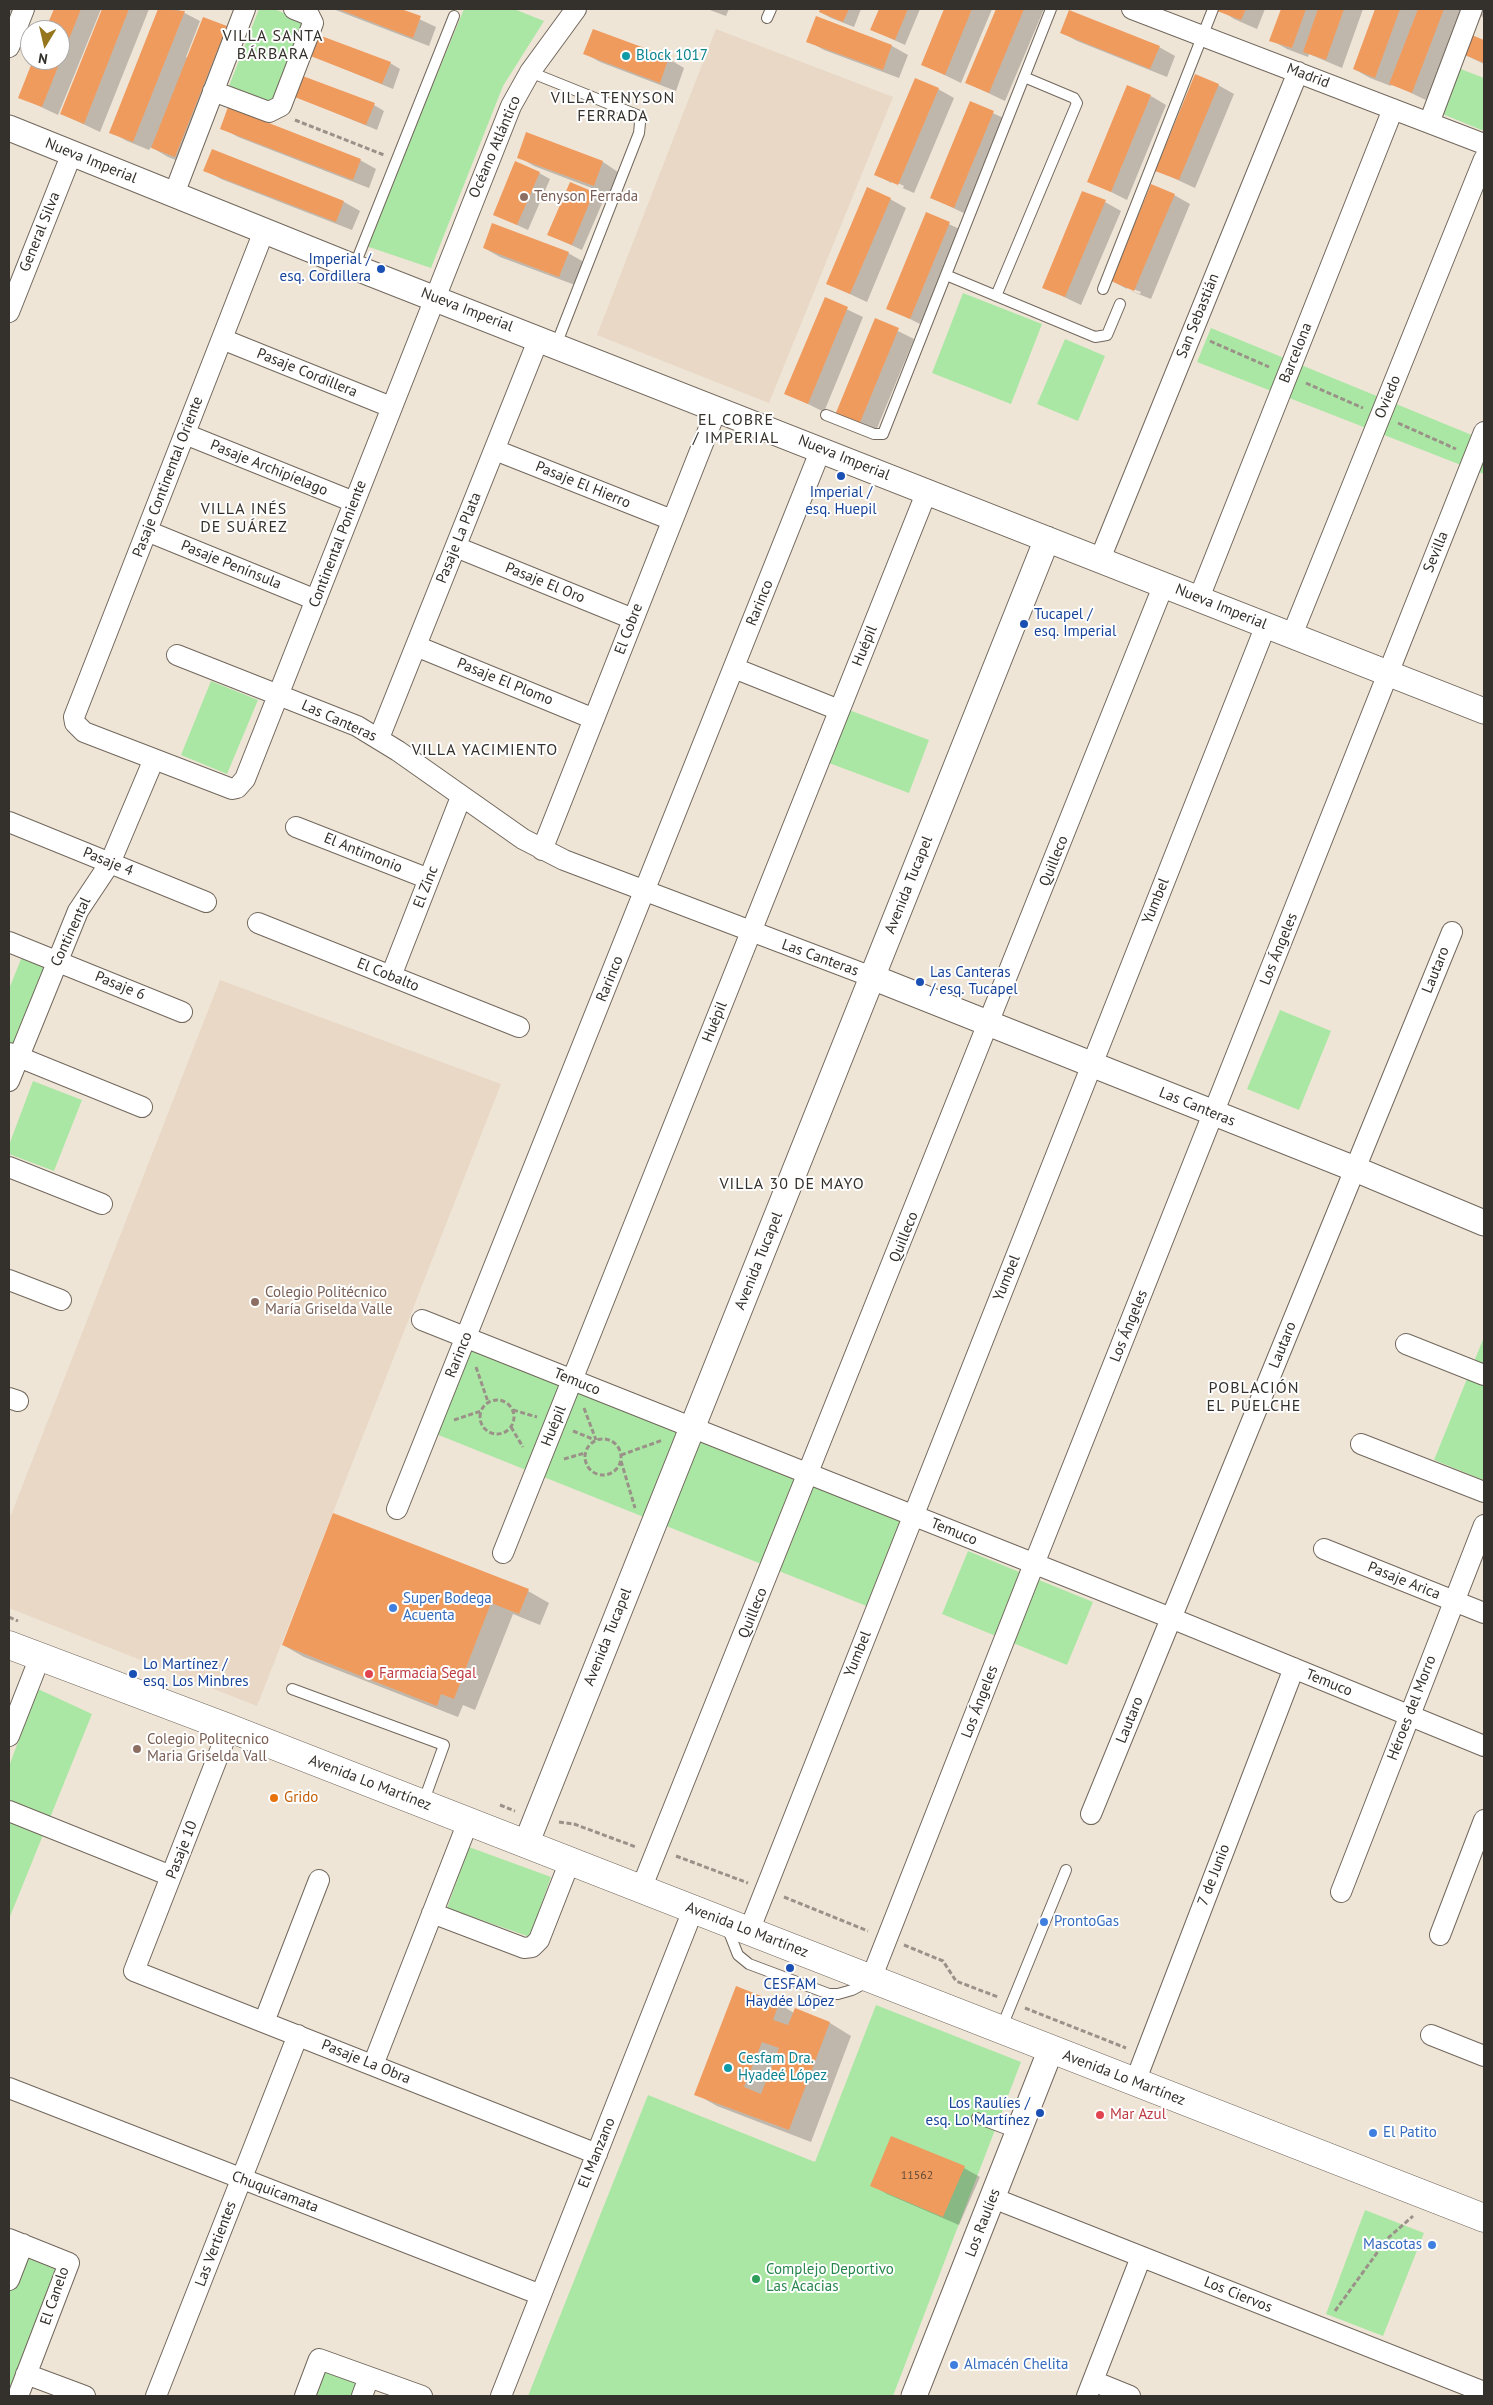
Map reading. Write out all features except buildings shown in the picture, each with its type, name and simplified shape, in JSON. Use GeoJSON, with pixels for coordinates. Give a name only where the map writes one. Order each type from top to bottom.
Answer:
{"type":"FeatureCollection","features":[{"type":"Feature","properties":{"kind":"main road","name":"Avenida Lo Martínez"},"geometry":{"type":"LineString","coordinates":[[9,1645],[229,1728],[1484,2218]]}},
{"type":"Feature","properties":{"kind":"street"},"geometry":{"type":"LineString","coordinates":[[9,47],[24,9]]}},
{"type":"Feature","properties":{"kind":"street"},"geometry":{"type":"LineString","coordinates":[[174,194],[245,9]]}},
{"type":"Feature","properties":{"kind":"street"},"geometry":{"type":"LineString","coordinates":[[213,91],[269,112],[281,106],[313,24],[309,15],[294,9]]}},
{"type":"Feature","properties":{"kind":"street","name":"Océano Atlántico"},"geometry":{"type":"LineString","coordinates":[[434,297],[511,106],[530,72],[576,9]]}},
{"type":"Feature","properties":{"kind":"street","name":"Madrid"},"geometry":{"type":"LineString","coordinates":[[1132,9],[1484,144]]}},
{"type":"Feature","properties":{"kind":"street"},"geometry":{"type":"LineString","coordinates":[[1429,123],[1472,9]]}},
{"type":"Feature","properties":{"kind":"street","name":"San Sebastián"},"geometry":{"type":"LineString","coordinates":[[1100,559],[1298,72]]}},
{"type":"Feature","properties":{"kind":"street","name":"Barcelona"},"geometry":{"type":"LineString","coordinates":[[1199,598],[1393,109]]}},
{"type":"Feature","properties":{"kind":"street","name":"Nueva Imperial"},"geometry":{"type":"LineString","coordinates":[[9,128],[354,267],[1484,711]]}},
{"type":"Feature","properties":{"kind":"street","name":"General Silva"},"geometry":{"type":"LineString","coordinates":[[9,312],[72,153]]}},
{"type":"Feature","properties":{"kind":"street","name":"Oviedo"},"geometry":{"type":"LineString","coordinates":[[1292,635],[1484,159]]}},
{"type":"Feature","properties":{"kind":"street","name":"Pasaje Continental Oriente"},"geometry":{"type":"LineString","coordinates":[[154,759],[84,732],[75,724],[76,711],[264,231]]}},
{"type":"Feature","properties":{"kind":"street","name":"Continental Poniente"},"geometry":{"type":"LineString","coordinates":[[154,759],[226,788],[237,788],[245,779],[434,297]]}},
{"type":"Feature","properties":{"kind":"street","name":"Pasaje Cordillera"},"geometry":{"type":"LineString","coordinates":[[222,339],[391,407]]}},
{"type":"Feature","properties":{"kind":"street","name":"Pasaje La Plata"},"geometry":{"type":"LineString","coordinates":[[379,738],[495,450],[548,342]]}},
{"type":"Feature","properties":{"kind":"street","name":"El Cobre"},"geometry":{"type":"LineString","coordinates":[[542,850],[716,408]]}},
{"type":"Feature","properties":{"kind":"street","name":"Sevilla"},"geometry":{"type":"LineString","coordinates":[[1388,673],[1484,432]]}},
{"type":"Feature","properties":{"kind":"street","name":"Pasaje Archipíelago"},"geometry":{"type":"LineString","coordinates":[[185,434],[354,502]]}},
{"type":"Feature","properties":{"kind":"street","name":"Pasaje El Hierro"},"geometry":{"type":"LineString","coordinates":[[495,450],[672,520]]}},
{"type":"Feature","properties":{"kind":"street","name":"Rarinco"},"geometry":{"type":"LineString","coordinates":[[397,1509],[821,450]]}},
{"type":"Feature","properties":{"kind":"street","name":"Huépil"},"geometry":{"type":"LineString","coordinates":[[503,1553],[927,491]]}},
{"type":"Feature","properties":{"kind":"street","name":"Pasaje Península"},"geometry":{"type":"LineString","coordinates":[[147,530],[316,600]]}},
{"type":"Feature","properties":{"kind":"street","name":"Avenida Tucapel"},"geometry":{"type":"LineString","coordinates":[[526,1844],[1047,538]]}},
{"type":"Feature","properties":{"kind":"street","name":"Pasaje El Oro"},"geometry":{"type":"LineString","coordinates":[[456,547],[633,619]]}},
{"type":"Feature","properties":{"kind":"street","name":"Quilleco"},"geometry":{"type":"LineString","coordinates":[[641,1889],[809,1474],[1164,584]]}},
{"type":"Feature","properties":{"kind":"street","name":"Yumbel"},"geometry":{"type":"LineString","coordinates":[[736,1926],[765,1889],[1266,625]]}},
{"type":"Feature","properties":{"kind":"street","name":"Pasaje El Plomo"},"geometry":{"type":"LineString","coordinates":[[416,646],[594,719]]}},
{"type":"Feature","properties":{"kind":"street","name":"Las Canteras"},"geometry":{"type":"LineString","coordinates":[[177,655],[357,726],[379,738],[461,797],[542,850],[1214,1113],[1484,1223]]}},
{"type":"Feature","properties":{"kind":"street"},"geometry":{"type":"LineString","coordinates":[[734,668],[839,710]]}},
{"type":"Feature","properties":{"kind":"street","name":"Los Ángeles"},"geometry":{"type":"LineString","coordinates":[[871,1979],[1388,673]]}},
{"type":"Feature","properties":{"kind":"street","name":"Continental"},"geometry":{"type":"LineString","coordinates":[[9,1081],[14,1055],[78,911],[110,863],[154,759]]}},
{"type":"Feature","properties":{"kind":"street","name":"El Zinc"},"geometry":{"type":"LineString","coordinates":[[391,976],[461,797]]}},
{"type":"Feature","properties":{"kind":"street","name":"Pasaje 4"},"geometry":{"type":"LineString","coordinates":[[9,822],[206,902]]}},
{"type":"Feature","properties":{"kind":"street","name":"El Antimonio"},"geometry":{"type":"LineString","coordinates":[[296,827],[429,879]]}},
{"type":"Feature","properties":{"kind":"street","name":"El Cobalto"},"geometry":{"type":"LineString","coordinates":[[258,923],[519,1027]]}},
{"type":"Feature","properties":{"kind":"street","name":"Lautaro"},"geometry":{"type":"LineString","coordinates":[[1091,1814],[1452,932]]}},
{"type":"Feature","properties":{"kind":"street","name":"Pasaje 6"},"geometry":{"type":"LineString","coordinates":[[9,942],[182,1012]]}},
{"type":"Feature","properties":{"kind":"street"},"geometry":{"type":"LineString","coordinates":[[14,1055],[142,1107]]}},
{"type":"Feature","properties":{"kind":"street"},"geometry":{"type":"LineString","coordinates":[[9,1167],[102,1204]]}},
{"type":"Feature","properties":{"kind":"street"},"geometry":{"type":"LineString","coordinates":[[9,1280],[61,1300]]}},
{"type":"Feature","properties":{"kind":"street","name":"Temuco"},"geometry":{"type":"LineString","coordinates":[[422,1320],[1171,1618],[1484,1746]]}},
{"type":"Feature","properties":{"kind":"street"},"geometry":{"type":"LineString","coordinates":[[1406,1344],[1484,1376]]}},
{"type":"Feature","properties":{"kind":"street"},"geometry":{"type":"LineString","coordinates":[[1362,1444],[1484,1492]]}},
{"type":"Feature","properties":{"kind":"street","name":"Héroes del Morro"},"geometry":{"type":"LineString","coordinates":[[1341,1892],[1484,1525]]}},
{"type":"Feature","properties":{"kind":"street","name":"Pasaje Arica"},"geometry":{"type":"LineString","coordinates":[[1324,1549],[1484,1613]]}},
{"type":"Feature","properties":{"kind":"street"},"geometry":{"type":"LineString","coordinates":[[9,1736],[40,1657]]}},
{"type":"Feature","properties":{"kind":"street","name":"7 de Junio"},"geometry":{"type":"LineString","coordinates":[[1135,2082],[1294,1668]]}},
{"type":"Feature","properties":{"kind":"street","name":"Pasaje 10"},"geometry":{"type":"LineString","coordinates":[[134,1971],[229,1728]]}},
{"type":"Feature","properties":{"kind":"street"},"geometry":{"type":"LineString","coordinates":[[9,1811],[171,1876]]}},
{"type":"Feature","properties":{"kind":"street"},"geometry":{"type":"LineString","coordinates":[[1440,1935],[1484,1820]]}},
{"type":"Feature","properties":{"kind":"street"},"geometry":{"type":"LineString","coordinates":[[373,2065],[468,1822]]}},
{"type":"Feature","properties":{"kind":"street"},"geometry":{"type":"LineString","coordinates":[[432,1913],[524,1948],[532,1947],[539,1940],[570,1861]]}},
{"type":"Feature","properties":{"kind":"street"},"geometry":{"type":"LineString","coordinates":[[264,2022],[319,1880]]}},
{"type":"Feature","properties":{"kind":"street","name":"El Manzano"},"geometry":{"type":"LineString","coordinates":[[501,2396],[693,1910]]}},
{"type":"Feature","properties":{"kind":"street","name":"Pasaje La Obra"},"geometry":{"type":"LineString","coordinates":[[134,1971],[597,2154]]}},
{"type":"Feature","properties":{"kind":"street","name":"Las Vertientes"},"geometry":{"type":"LineString","coordinates":[[156,2396],[298,2035]]}},
{"type":"Feature","properties":{"kind":"street"},"geometry":{"type":"LineString","coordinates":[[1431,2035],[1484,2056]]}},
{"type":"Feature","properties":{"kind":"street","name":"Los Raulíes"},"geometry":{"type":"LineString","coordinates":[[914,2396],[1051,2049]]}},
{"type":"Feature","properties":{"kind":"street","name":"Chuquicamata"},"geometry":{"type":"LineString","coordinates":[[9,2088],[541,2295]]}},
{"type":"Feature","properties":{"kind":"street","name":"Los Ciervos"},"geometry":{"type":"LineString","coordinates":[[992,2198],[1484,2392]]}},
{"type":"Feature","properties":{"kind":"street","name":"El Canelo"},"geometry":{"type":"LineString","coordinates":[[9,2280],[16,2241],[69,2262],[18,2396]]}},
{"type":"Feature","properties":{"kind":"street"},"geometry":{"type":"LineString","coordinates":[[1130,2396],[1090,2389],[1141,2257]]}},
{"type":"Feature","properties":{"kind":"street"},"geometry":{"type":"LineString","coordinates":[[305,2396],[319,2359],[422,2396]]}},
{"type":"Feature","properties":{"kind":"street"},"geometry":{"type":"LineString","coordinates":[[26,2374],[85,2396]]}},
{"type":"Feature","properties":{"kind":"street"},"geometry":{"type":"LineString","coordinates":[[362,2396],[369,2377]]}},
{"type":"Feature","properties":{"kind":"lane"},"geometry":{"type":"LineString","coordinates":[[826,415],[874,434],[883,434],[1051,9]]}},
{"type":"Feature","properties":{"kind":"lane"},"geometry":{"type":"LineString","coordinates":[[1103,289],[1212,9]]}},
{"type":"Feature","properties":{"kind":"lane"},"geometry":{"type":"LineString","coordinates":[[354,267],[454,16]]}},
{"type":"Feature","properties":{"kind":"lane"},"geometry":{"type":"LineString","coordinates":[[530,72],[637,115],[640,123],[639,133],[548,342]]}},
{"type":"Feature","properties":{"kind":"lane"},"geometry":{"type":"LineString","coordinates":[[996,296],[1077,103],[1074,98],[1024,77]]}},
{"type":"Feature","properties":{"kind":"lane"},"geometry":{"type":"LineString","coordinates":[[946,275],[1100,337],[1107,335],[1110,331],[1120,304]]}},
{"type":"Feature","properties":{"kind":"lane"},"geometry":{"type":"LineString","coordinates":[[292,1689],[444,1745],[423,1804]]}},
{"type":"Feature","properties":{"kind":"lane"},"geometry":{"type":"LineString","coordinates":[[1000,2029],[1066,1870]]}},
{"type":"Feature","properties":{"kind":"lane"},"geometry":{"type":"LineString","coordinates":[[977,2118],[1018,2133]]}},
{"type":"Feature","properties":{"kind":"path"},"geometry":{"type":"LineString","coordinates":[[275,109],[279,114],[392,158]]}},
{"type":"Feature","properties":{"kind":"path"},"geometry":{"type":"LineString","coordinates":[[1191,333],[1474,457]]}},
{"type":"Feature","properties":{"kind":"path"},"geometry":{"type":"LineString","coordinates":[[466,1338],[488,1402],[480,1416],[482,1426],[491,1433],[496,1434],[507,1431],[513,1422],[513,1410],[509,1405],[499,1400],[488,1402]]}},
{"type":"Feature","properties":{"kind":"path"},"geometry":{"type":"LineString","coordinates":[[652,1527],[636,1509],[621,1458],[612,1442],[601,1439],[596,1440],[587,1448],[584,1459],[589,1470],[599,1476],[611,1474],[616,1470],[621,1458],[692,1428]]}},
{"type":"Feature","properties":{"kind":"path"},"geometry":{"type":"LineString","coordinates":[[492,1803],[536,1819],[574,1824],[656,1854],[671,1854],[765,1889],[943,1961],[956,1981],[1145,2055]]}},
{"type":"Feature","properties":{"kind":"path"},"geometry":{"type":"LineString","coordinates":[[1328,2331],[1336,2309],[1387,2239],[1411,2217],[1443,2202]]}},
{"type":"Feature","properties":{"kind":"shaded area"},"geometry":{"type":"Polygon","coordinates":[[[716,29],[893,97],[769,403],[597,335],[716,29]]]}},
{"type":"Feature","properties":{"kind":"shaded area","name":"Colegio Politécnico María Griselda Valle"},"geometry":{"type":"Polygon","coordinates":[[[220,980],[501,1084],[257,1706],[9,1608],[9,1520],[220,980]]]}},
{"type":"Feature","properties":{"kind":"green space"},"geometry":{"type":"Polygon","coordinates":[[[259,9],[274,9],[305,21],[275,103],[229,86],[259,9]]]}},
{"type":"Feature","properties":{"kind":"green space"},"geometry":{"type":"Polygon","coordinates":[[[464,9],[514,9],[544,21],[503,86],[431,268],[366,246],[464,9]]]}},
{"type":"Feature","properties":{"kind":"green space"},"geometry":{"type":"Polygon","coordinates":[[[1458,68],[1484,78],[1484,131],[1440,113],[1458,68]]]}},
{"type":"Feature","properties":{"kind":"green space"},"geometry":{"type":"Polygon","coordinates":[[[963,293],[1042,324],[1011,404],[932,373],[963,293]]]}},
{"type":"Feature","properties":{"kind":"green space"},"geometry":{"type":"Polygon","coordinates":[[[1211,328],[1484,440],[1484,474],[1197,362],[1211,328]]]}},
{"type":"Feature","properties":{"kind":"green space"},"geometry":{"type":"Polygon","coordinates":[[[1065,339],[1105,356],[1078,421],[1037,404],[1065,339]]]}},
{"type":"Feature","properties":{"kind":"green space"},"geometry":{"type":"Polygon","coordinates":[[[211,681],[258,700],[227,774],[181,755],[211,681]]]}},
{"type":"Feature","properties":{"kind":"green space"},"geometry":{"type":"Polygon","coordinates":[[[849,710],[929,740],[909,793],[829,763],[849,710]]]}},
{"type":"Feature","properties":{"kind":"green space"},"geometry":{"type":"Polygon","coordinates":[[[23,954],[46,963],[13,1045],[9,1043],[9,989],[23,954]]]}},
{"type":"Feature","properties":{"kind":"green space"},"geometry":{"type":"Polygon","coordinates":[[[1280,1010],[1331,1031],[1299,1110],[1247,1089],[1280,1010]]]}},
{"type":"Feature","properties":{"kind":"green space"},"geometry":{"type":"Polygon","coordinates":[[[33,1081],[82,1100],[54,1171],[9,1154],[9,1145],[33,1081]]]}},
{"type":"Feature","properties":{"kind":"green space"},"geometry":{"type":"Polygon","coordinates":[[[1484,1337],[1484,1478],[1483,1480],[1434,1460],[1484,1337]]]}},
{"type":"Feature","properties":{"kind":"green space"},"geometry":{"type":"Polygon","coordinates":[[[470,1350],[906,1516],[869,1607],[436,1434],[470,1350]]]}},
{"type":"Feature","properties":{"kind":"green space"},"geometry":{"type":"Polygon","coordinates":[[[968,1551],[1093,1602],[1067,1665],[942,1614],[968,1551]]]}},
{"type":"Feature","properties":{"kind":"green space"},"geometry":{"type":"Polygon","coordinates":[[[38,1689],[92,1714],[9,1919],[9,1766],[38,1689]]]}},
{"type":"Feature","properties":{"kind":"green space"},"geometry":{"type":"Polygon","coordinates":[[[469,1847],[551,1877],[530,1937],[447,1908],[469,1847]]]}},
{"type":"Feature","properties":{"kind":"green space","name":"Complejo Deportivo Las Acacias"},"geometry":{"type":"Polygon","coordinates":[[[876,2005],[1021,2062],[893,2396],[528,2396],[648,2095],[815,2162],[876,2005]]]}},
{"type":"Feature","properties":{"kind":"green space"},"geometry":{"type":"Polygon","coordinates":[[[1365,2210],[1424,2233],[1383,2336],[1326,2314],[1365,2210]]]}},
{"type":"Feature","properties":{"kind":"green space"},"geometry":{"type":"Polygon","coordinates":[[[23,2244],[69,2263],[9,2396],[9,2280],[23,2244]]]}},
{"type":"Feature","properties":{"kind":"green space"},"geometry":{"type":"Polygon","coordinates":[[[319,2359],[369,2377],[362,2396],[305,2396],[319,2359]]]}},
{"type":"Feature","properties":{"kind":"place","name":"Block 1017"},"geometry":{"type":"Point","coordinates":[626,56]}},
{"type":"Feature","properties":{"kind":"place","name":"Tenyson Ferrada"},"geometry":{"type":"Point","coordinates":[524,197]}},
{"type":"Feature","properties":{"kind":"place","name":"Imperial / esq. Cordillera"},"geometry":{"type":"Point","coordinates":[381,269]}},
{"type":"Feature","properties":{"kind":"place","name":"Imperial / esq. Huepil"},"geometry":{"type":"Point","coordinates":[841,476]}},
{"type":"Feature","properties":{"kind":"place","name":"Tucapel / esq. Imperial"},"geometry":{"type":"Point","coordinates":[1024,624]}},
{"type":"Feature","properties":{"kind":"place","name":"Las Canteras / esq. Tucapel"},"geometry":{"type":"Point","coordinates":[920,982]}},
{"type":"Feature","properties":{"kind":"place","name":"Colegio Politécnico María Griselda Valle"},"geometry":{"type":"Point","coordinates":[255,1302]}},
{"type":"Feature","properties":{"kind":"place","name":"Super Bodega Acuenta"},"geometry":{"type":"Point","coordinates":[393,1608]}},
{"type":"Feature","properties":{"kind":"place","name":"Lo Martínez / esq. Los Minbres"},"geometry":{"type":"Point","coordinates":[133,1674]}},
{"type":"Feature","properties":{"kind":"place","name":"Farmacia Segal"},"geometry":{"type":"Point","coordinates":[369,1674]}},
{"type":"Feature","properties":{"kind":"place","name":"Colegio Politecnico Maria Griselda Vall"},"geometry":{"type":"Point","coordinates":[137,1749]}},
{"type":"Feature","properties":{"kind":"place","name":"Grido"},"geometry":{"type":"Point","coordinates":[274,1798]}},
{"type":"Feature","properties":{"kind":"place","name":"ProntoGas"},"geometry":{"type":"Point","coordinates":[1044,1922]}},
{"type":"Feature","properties":{"kind":"place","name":"CESFAM Haydée López"},"geometry":{"type":"Point","coordinates":[790,1968]}},
{"type":"Feature","properties":{"kind":"place","name":"Cesfam Dra. Hyadeé López"},"geometry":{"type":"Point","coordinates":[728,2068]}},
{"type":"Feature","properties":{"kind":"place","name":"Los Raulíes / esq. Lo Martínez"},"geometry":{"type":"Point","coordinates":[1040,2113]}},
{"type":"Feature","properties":{"kind":"place","name":"Mar Azul"},"geometry":{"type":"Point","coordinates":[1100,2115]}},
{"type":"Feature","properties":{"kind":"place","name":"El Patito"},"geometry":{"type":"Point","coordinates":[1373,2133]}},
{"type":"Feature","properties":{"kind":"place","name":"Mascotas"},"geometry":{"type":"Point","coordinates":[1432,2245]}},
{"type":"Feature","properties":{"kind":"place","name":"Complejo Deportivo Las Acacias"},"geometry":{"type":"Point","coordinates":[756,2279]}},
{"type":"Feature","properties":{"kind":"place","name":"Almacén Chelita"},"geometry":{"type":"Point","coordinates":[954,2365]}},
{"type":"Feature","properties":{"kind":"district","name":"VILLA SANTA BÁRBARA"},"geometry":{"type":"Point","coordinates":[273,45]}},
{"type":"Feature","properties":{"kind":"district","name":"VILLA TENYSON FERRADA"},"geometry":{"type":"Point","coordinates":[613,107]}},
{"type":"Feature","properties":{"kind":"district","name":"EL COBRE / IMPERIAL"},"geometry":{"type":"Point","coordinates":[736,429]}},
{"type":"Feature","properties":{"kind":"district","name":"VILLA INÉS DE SUÁREZ"},"geometry":{"type":"Point","coordinates":[244,518]}},
{"type":"Feature","properties":{"kind":"district","name":"VILLA YACIMIENTO"},"geometry":{"type":"Point","coordinates":[485,750]}},
{"type":"Feature","properties":{"kind":"district","name":"VILLA 30 DE MAYO"},"geometry":{"type":"Point","coordinates":[792,1184]}},
{"type":"Feature","properties":{"kind":"district","name":"POBLACIÓN EL PUELCHE"},"geometry":{"type":"Point","coordinates":[1254,1397]}}]}
